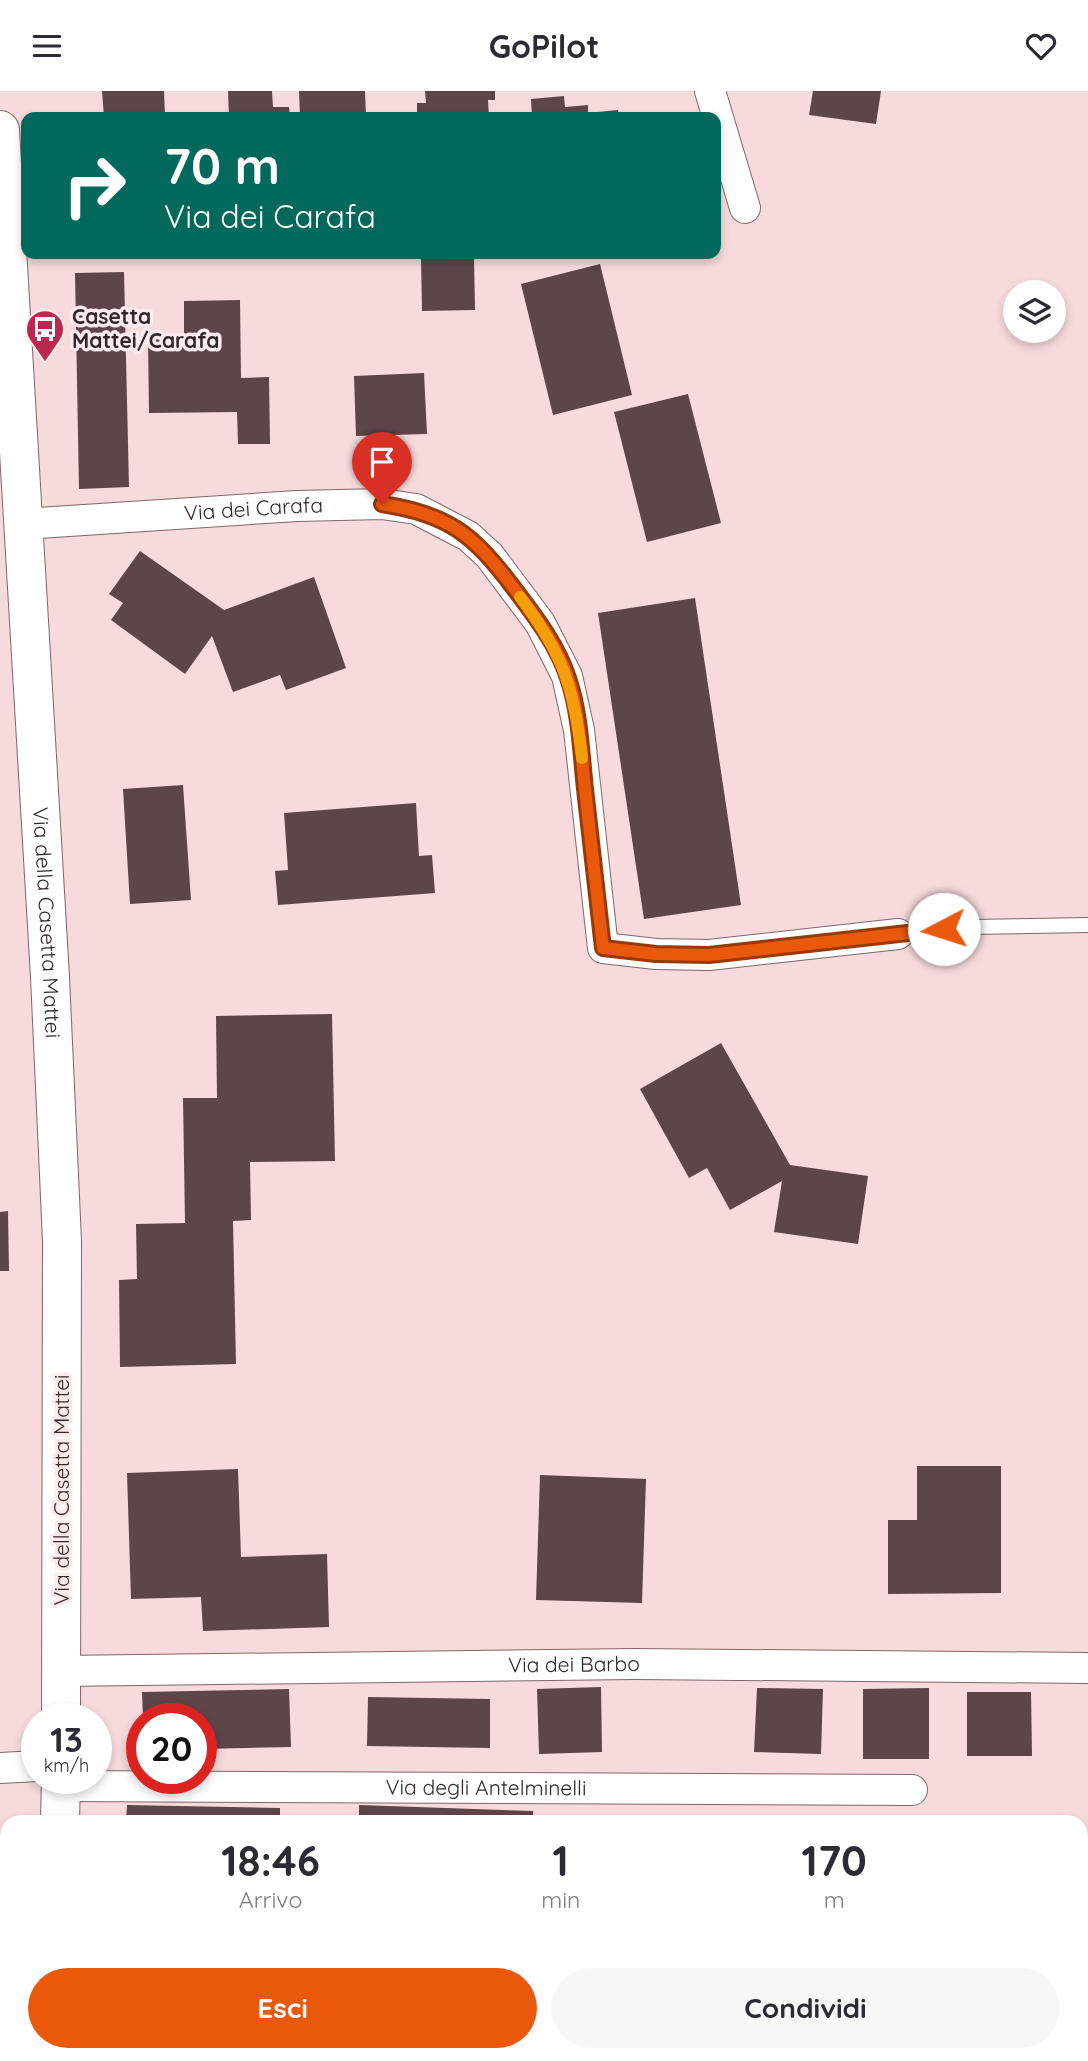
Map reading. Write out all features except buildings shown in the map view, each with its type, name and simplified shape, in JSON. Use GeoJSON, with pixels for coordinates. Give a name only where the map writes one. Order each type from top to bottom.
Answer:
{"type":"FeatureCollection","features":[{"type":"Feature","properties":{"kind":"main road","name":"Via della Casetta Mattei"},"geometry":{"type":"LineString","coordinates":[[0,130],[50,977],[62,1241],[61,1703]]}},
{"type":"Feature","properties":{"kind":"street"},"geometry":{"type":"LineString","coordinates":[[710,91],[716,112]]}},
{"type":"Feature","properties":{"kind":"street"},"geometry":{"type":"LineString","coordinates":[[721,127],[746,208]]}},
{"type":"Feature","properties":{"kind":"street","name":"Via dei Carafa"},"geometry":{"type":"LineString","coordinates":[[23,524],[297,506],[382,504],[416,509],[440,520],[468,536],[489,555],[540,623],[567,676],[579,730],[603,948],[656,954],[709,955],[898,934]]}},
{"type":"Feature","properties":{"kind":"street","name":"Via dei Barbo"},"geometry":{"type":"LineString","coordinates":[[61,1671],[621,1664],[1088,1668]]}},
{"type":"Feature","properties":{"kind":"street","name":"Via degli Antelminelli"},"geometry":{"type":"LineString","coordinates":[[0,1768],[21,1776]]}},
{"type":"Feature","properties":{"kind":"street","name":"Via degli Antelminelli"},"geometry":{"type":"LineString","coordinates":[[112,1788],[912,1790]]}},
{"type":"Feature","properties":{"kind":"lane","name":"Via dei Carafa"},"geometry":{"type":"LineString","coordinates":[[898,934],[968,927],[1088,925]]}},
{"type":"Feature","properties":{"kind":"slow traffic"},"geometry":{"type":"LineString","coordinates":[[520,597],[540,623],[567,676],[582,758]]}},
{"type":"Feature","properties":{"kind":"place","name":"Casetta Mattei/Carafa"},"geometry":{"type":"Point","coordinates":[45,363]}},
{"type":"Feature","properties":{"kind":"route"},"geometry":{"type":"LineString","coordinates":[[382,504],[416,509],[468,536],[489,555],[540,623],[559,658],[572,694],[579,730],[603,948],[656,954],[709,955],[944,929]]}}]}
